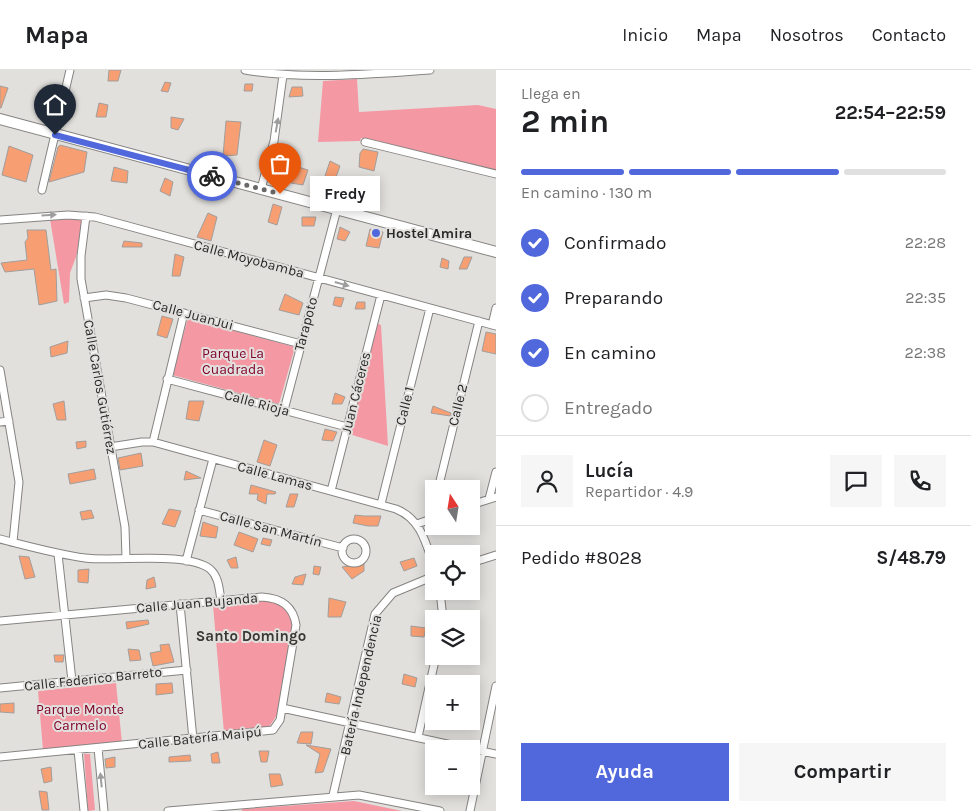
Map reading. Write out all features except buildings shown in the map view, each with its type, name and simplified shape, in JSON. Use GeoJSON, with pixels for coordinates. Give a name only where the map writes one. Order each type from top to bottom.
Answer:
{"type":"FeatureCollection","features":[{"type":"Feature","properties":{"kind":"street"},"geometry":{"type":"LineString","coordinates":[[42,190],[70,70]]}},
{"type":"Feature","properties":{"kind":"street"},"geometry":{"type":"LineString","coordinates":[[245,70],[283,75],[342,76],[430,70]]}},
{"type":"Feature","properties":{"kind":"street"},"geometry":{"type":"LineString","coordinates":[[261,189],[276,132],[283,75]]}},
{"type":"Feature","properties":{"kind":"street"},"geometry":{"type":"LineString","coordinates":[[0,119],[496,252]]}},
{"type":"Feature","properties":{"kind":"street"},"geometry":{"type":"LineString","coordinates":[[365,142],[496,174]]}},
{"type":"Feature","properties":{"kind":"street","name":"Tarapoto"},"geometry":{"type":"LineString","coordinates":[[284,410],[337,209]]}},
{"type":"Feature","properties":{"kind":"street","name":"Calle Moyobamba"},"geometry":{"type":"LineString","coordinates":[[0,220],[57,215],[86,216],[494,325]]}},
{"type":"Feature","properties":{"kind":"street","name":"Calle Carlos Gutiérrez"},"geometry":{"type":"LineString","coordinates":[[86,216],[80,261],[84,298],[125,527],[126,558]]}},
{"type":"Feature","properties":{"kind":"street","name":"Calle JuanJui"},"geometry":{"type":"LineString","coordinates":[[84,298],[106,295],[126,298],[301,344]]}},
{"type":"Feature","properties":{"kind":"street","name":"Juan Cáceres"},"geometry":{"type":"LineString","coordinates":[[331,491],[381,295]]}},
{"type":"Feature","properties":{"kind":"street","name":"Calle 1"},"geometry":{"type":"LineString","coordinates":[[382,504],[430,308]]}},
{"type":"Feature","properties":{"kind":"street"},"geometry":{"type":"LineString","coordinates":[[494,325],[496,308]]}},
{"type":"Feature","properties":{"kind":"street"},"geometry":{"type":"LineString","coordinates":[[153,442],[184,313]]}},
{"type":"Feature","properties":{"kind":"street","name":"Calle 2"},"geometry":{"type":"LineString","coordinates":[[440,480],[479,321]]}},
{"type":"Feature","properties":{"kind":"street"},"geometry":{"type":"LineString","coordinates":[[0,370],[18,482],[18,506],[13,542]]}},
{"type":"Feature","properties":{"kind":"street","name":"Calle Rioja"},"geometry":{"type":"LineString","coordinates":[[167,379],[347,427]]}},
{"type":"Feature","properties":{"kind":"street"},"geometry":{"type":"LineString","coordinates":[[0,422],[9,421]]}},
{"type":"Feature","properties":{"kind":"street","name":"Calle Lamas"},"geometry":{"type":"LineString","coordinates":[[110,448],[142,442],[153,442],[382,504],[402,512],[417,524]]}},
{"type":"Feature","properties":{"kind":"street"},"geometry":{"type":"LineString","coordinates":[[186,561],[213,459]]}},
{"type":"Feature","properties":{"kind":"street"},"geometry":{"type":"LineString","coordinates":[[480,503],[492,498],[496,472]]}},
{"type":"Feature","properties":{"kind":"street","name":"Calle San Martín"},"geometry":{"type":"LineString","coordinates":[[200,510],[343,548]]}},
{"type":"Feature","properties":{"kind":"street"},"geometry":{"type":"LineString","coordinates":[[425,521],[417,524],[425,545]]}},
{"type":"Feature","properties":{"kind":"street"},"geometry":{"type":"LineString","coordinates":[[0,539],[58,554],[88,558],[186,561],[210,570],[219,585],[221,600]]}},
{"type":"Feature","properties":{"kind":"street"},"geometry":{"type":"LineString","coordinates":[[58,554],[72,681]]}},
{"type":"Feature","properties":{"kind":"street"},"geometry":{"type":"LineString","coordinates":[[480,560],[496,555]]}},
{"type":"Feature","properties":{"kind":"street","name":"Batería Independencia"},"geometry":{"type":"LineString","coordinates":[[334,796],[373,620],[387,598],[399,590],[425,580]]}},
{"type":"Feature","properties":{"kind":"street","name":"Calle Juan Bujanda"},"geometry":{"type":"LineString","coordinates":[[0,621],[272,597],[288,606],[294,616],[295,630],[282,708]]}},
{"type":"Feature","properties":{"kind":"street"},"geometry":{"type":"LineString","coordinates":[[180,604],[193,739]]}},
{"type":"Feature","properties":{"kind":"street"},"geometry":{"type":"LineString","coordinates":[[418,737],[434,665]]}},
{"type":"Feature","properties":{"kind":"street","name":"Calle Federico Barreto"},"geometry":{"type":"LineString","coordinates":[[0,688],[187,670]]}},
{"type":"Feature","properties":{"kind":"street"},"geometry":{"type":"LineString","coordinates":[[470,811],[496,686]]}},
{"type":"Feature","properties":{"kind":"street"},"geometry":{"type":"LineString","coordinates":[[282,708],[431,740]]}},
{"type":"Feature","properties":{"kind":"street","name":"Calle Batería Maipú"},"geometry":{"type":"LineString","coordinates":[[0,757],[273,730],[280,720],[282,708]]}},
{"type":"Feature","properties":{"kind":"street"},"geometry":{"type":"LineString","coordinates":[[98,748],[104,811]]}},
{"type":"Feature","properties":{"kind":"street"},"geometry":{"type":"LineString","coordinates":[[78,750],[84,811]]}},
{"type":"Feature","properties":{"kind":"street"},"geometry":{"type":"LineString","coordinates":[[480,751],[496,754]]}},
{"type":"Feature","properties":{"kind":"street"},"geometry":{"type":"LineString","coordinates":[[170,811],[238,808],[359,794],[440,811]]}},
{"type":"Feature","properties":{"kind":"green space"},"geometry":{"type":"Polygon","coordinates":[[[357,79],[359,112],[478,105],[496,109],[496,173],[361,138],[360,141],[318,142],[323,81],[357,79]]]}},
{"type":"Feature","properties":{"kind":"green space"},"geometry":{"type":"Polygon","coordinates":[[[50,219],[84,219],[76,257],[70,273],[69,302],[64,304],[50,219]]]}},
{"type":"Feature","properties":{"kind":"green space","name":"Parque La Cuadrada"},"geometry":{"type":"Polygon","coordinates":[[[188,318],[295,347],[279,404],[172,375],[188,318]]]}},
{"type":"Feature","properties":{"kind":"green space"},"geometry":{"type":"Polygon","coordinates":[[[376,323],[381,325],[388,446],[349,434],[376,323]]]}},
{"type":"Feature","properties":{"kind":"green space"},"geometry":{"type":"Polygon","coordinates":[[[264,601],[283,607],[289,614],[292,625],[277,715],[269,727],[224,733],[213,605],[264,601]]]}},
{"type":"Feature","properties":{"kind":"green space","name":"Parque Monte Carmelo"},"geometry":{"type":"Polygon","coordinates":[[[116,683],[122,743],[43,750],[38,691],[116,683]]]}},
{"type":"Feature","properties":{"kind":"green space"},"geometry":{"type":"Polygon","coordinates":[[[84,754],[90,754],[95,810],[88,811],[84,754]]]}},
{"type":"Feature","properties":{"kind":"green space"},"geometry":{"type":"Polygon","coordinates":[[[354,801],[402,811],[242,811],[242,809],[354,801]]]}},
{"type":"Feature","properties":{"kind":"way so far"},"geometry":{"type":"LineString","coordinates":[[212,176],[280,194]]}},
{"type":"Feature","properties":{"kind":"place","name":"Fredy"},"geometry":{"type":"Point","coordinates":[280,194]}},
{"type":"Feature","properties":{"kind":"place","name":"Hostel Amira"},"geometry":{"type":"Point","coordinates":[376,233]}},
{"type":"Feature","properties":{"kind":"district","name":"Santo Domingo"},"geometry":{"type":"Point","coordinates":[251,636]}},
{"type":"Feature","properties":{"kind":"route"},"geometry":{"type":"LineString","coordinates":[[55,135],[212,176]]}}]}
